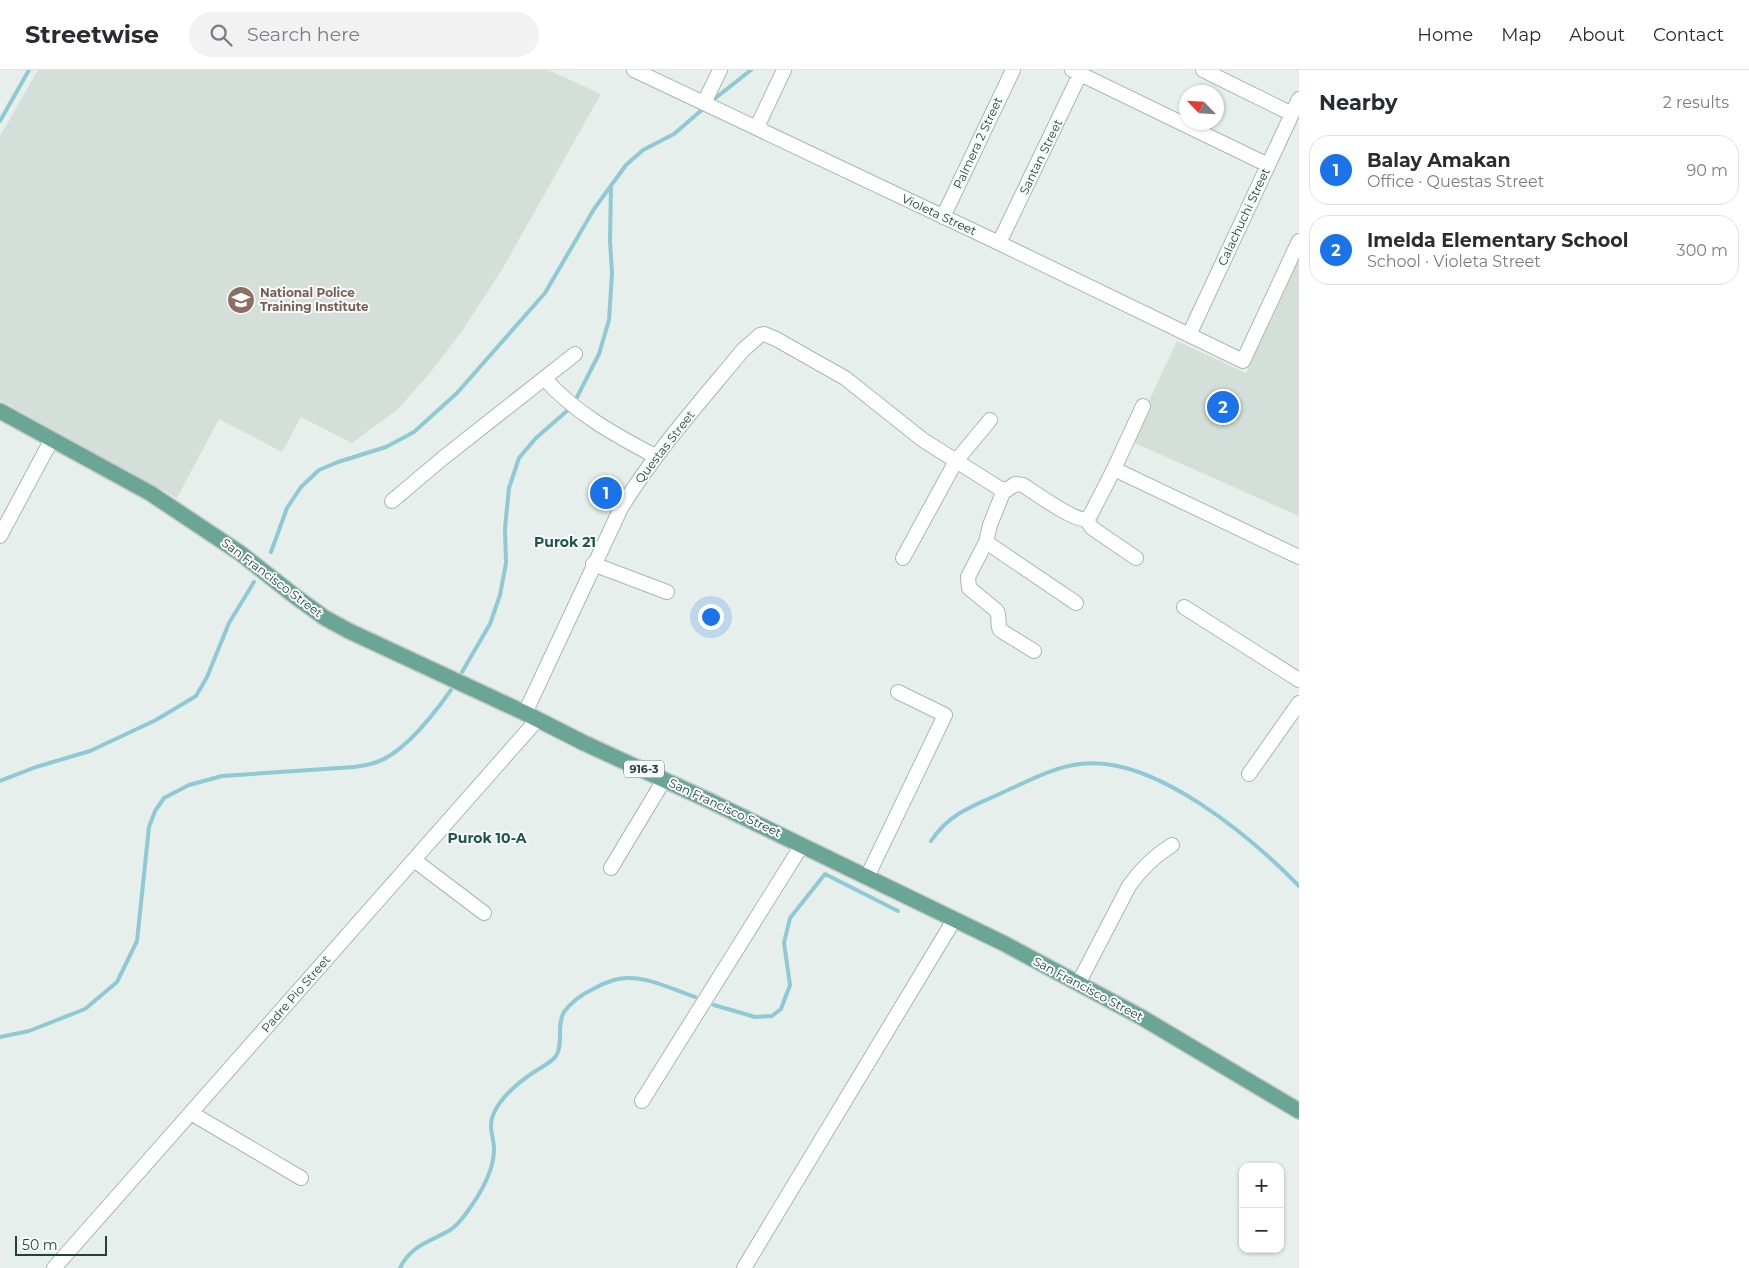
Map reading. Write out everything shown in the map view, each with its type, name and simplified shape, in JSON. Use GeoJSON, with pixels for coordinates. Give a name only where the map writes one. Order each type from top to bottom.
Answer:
{"type":"FeatureCollection","features":[{"type":"Feature","properties":{"kind":"main road","name":"San Francisco Street"},"geometry":{"type":"LineString","coordinates":[[0,411],[134,483],[178,510],[240,553],[325,618],[584,743],[802,845],[1079,982],[1299,1111]]}},
{"type":"Feature","properties":{"kind":"street","name":"Violeta Street"},"geometry":{"type":"LineString","coordinates":[[634,70],[757,127],[1243,361],[1299,241]]}},
{"type":"Feature","properties":{"kind":"street"},"geometry":{"type":"LineString","coordinates":[[704,103],[720,70]]}},
{"type":"Feature","properties":{"kind":"street"},"geometry":{"type":"LineString","coordinates":[[757,127],[784,70]]}},
{"type":"Feature","properties":{"kind":"street","name":"Palmera 2 Street"},"geometry":{"type":"LineString","coordinates":[[943,217],[1013,70]]}},
{"type":"Feature","properties":{"kind":"street"},"geometry":{"type":"LineString","coordinates":[[1203,70],[1292,114]]}},
{"type":"Feature","properties":{"kind":"street"},"geometry":{"type":"LineString","coordinates":[[1078,71],[1268,165]]}},
{"type":"Feature","properties":{"kind":"street","name":"Santan Street"},"geometry":{"type":"LineString","coordinates":[[999,243],[1078,71]]}},
{"type":"Feature","properties":{"kind":"street","name":"Calachuchi Street"},"geometry":{"type":"LineString","coordinates":[[1190,335],[1299,99]]}},
{"type":"Feature","properties":{"kind":"street","name":"Questas Street"},"geometry":{"type":"LineString","coordinates":[[531,716],[594,564],[636,482],[750,342],[760,335],[764,334],[776,339],[845,378],[923,440],[956,461]]}},
{"type":"Feature","properties":{"kind":"street"},"geometry":{"type":"LineString","coordinates":[[392,501],[443,458],[575,354]]}},
{"type":"Feature","properties":{"kind":"street"},"geometry":{"type":"LineString","coordinates":[[544,378],[556,391],[600,426],[656,456]]}},
{"type":"Feature","properties":{"kind":"street"},"geometry":{"type":"LineString","coordinates":[[1034,651],[1000,630],[997,611],[969,588],[968,577],[986,542],[990,525],[1004,490],[1014,484],[1023,485],[1073,516],[1086,519],[1091,514],[1114,469],[1143,406]]}},
{"type":"Feature","properties":{"kind":"street"},"geometry":{"type":"LineString","coordinates":[[903,558],[956,461],[990,420]]}},
{"type":"Feature","properties":{"kind":"street"},"geometry":{"type":"LineString","coordinates":[[0,536],[52,439]]}},
{"type":"Feature","properties":{"kind":"street"},"geometry":{"type":"LineString","coordinates":[[956,461],[1004,490]]}},
{"type":"Feature","properties":{"kind":"street"},"geometry":{"type":"LineString","coordinates":[[1114,469],[1299,557]]}},
{"type":"Feature","properties":{"kind":"street"},"geometry":{"type":"LineString","coordinates":[[1086,519],[1092,528],[1136,558]]}},
{"type":"Feature","properties":{"kind":"street"},"geometry":{"type":"LineString","coordinates":[[986,542],[1076,603]]}},
{"type":"Feature","properties":{"kind":"street"},"geometry":{"type":"LineString","coordinates":[[594,564],[667,592]]}},
{"type":"Feature","properties":{"kind":"street"},"geometry":{"type":"LineString","coordinates":[[1184,607],[1299,680]]}},
{"type":"Feature","properties":{"kind":"street"},"geometry":{"type":"LineString","coordinates":[[867,877],[944,715],[898,692]]}},
{"type":"Feature","properties":{"kind":"street"},"geometry":{"type":"LineString","coordinates":[[1249,774],[1299,703]]}},
{"type":"Feature","properties":{"kind":"street","name":"Padre Pio Street"},"geometry":{"type":"LineString","coordinates":[[54,1268],[414,860],[531,716]]}},
{"type":"Feature","properties":{"kind":"street"},"geometry":{"type":"LineString","coordinates":[[611,868],[664,780]]}},
{"type":"Feature","properties":{"kind":"street"},"geometry":{"type":"LineString","coordinates":[[642,1101],[802,845]]}},
{"type":"Feature","properties":{"kind":"street"},"geometry":{"type":"LineString","coordinates":[[1079,982],[1129,886],[1154,856],[1172,845]]}},
{"type":"Feature","properties":{"kind":"street"},"geometry":{"type":"LineString","coordinates":[[414,860],[484,913]]}},
{"type":"Feature","properties":{"kind":"street"},"geometry":{"type":"LineString","coordinates":[[744,1268],[954,920]]}},
{"type":"Feature","properties":{"kind":"street"},"geometry":{"type":"LineString","coordinates":[[191,1113],[301,1178]]}},
{"type":"Feature","properties":{"kind":"shaded area","name":"National Police Training Institute"},"geometry":{"type":"Polygon","coordinates":[[[38,70],[548,70],[601,94],[503,268],[462,331],[430,373],[397,410],[352,443],[301,417],[282,452],[219,419],[177,498],[0,400],[0,136],[38,70]]]}},
{"type":"Feature","properties":{"kind":"shaded area"},"geometry":{"type":"Polygon","coordinates":[[[1299,259],[1299,516],[1130,441],[1177,341],[1246,373],[1299,259]]]}},
{"type":"Feature","properties":{"kind":"building"},"geometry":{"type":"Polygon","coordinates":[[[602,483],[615,490],[608,502],[595,495],[602,483]]]}},
{"type":"Feature","properties":{"kind":"waterway"},"geometry":{"type":"LineString","coordinates":[[0,121],[29,70]]}},
{"type":"Feature","properties":{"kind":"waterway"},"geometry":{"type":"LineString","coordinates":[[713,100],[751,70]]}},
{"type":"Feature","properties":{"kind":"waterway"},"geometry":{"type":"LineString","coordinates":[[271,552],[287,508],[301,487],[319,470],[386,447],[414,432],[457,393],[545,293],[594,209],[626,165],[643,150],[674,134],[704,108]]}},
{"type":"Feature","properties":{"kind":"waterway"},"geometry":{"type":"LineString","coordinates":[[575,401],[599,354],[609,320],[612,273],[610,241],[611,185]]}},
{"type":"Feature","properties":{"kind":"waterway"},"geometry":{"type":"LineString","coordinates":[[462,672],[490,624],[500,595],[506,563],[505,528],[509,488],[519,458],[536,438],[568,410]]}},
{"type":"Feature","properties":{"kind":"waterway"},"geometry":{"type":"LineString","coordinates":[[0,781],[36,767],[90,751],[156,720],[196,696],[207,677],[229,623],[254,582]]}},
{"type":"Feature","properties":{"kind":"waterway"},"geometry":{"type":"LineString","coordinates":[[0,1037],[29,1031],[85,1009],[117,982],[137,941],[149,827],[155,811],[164,798],[189,785],[222,776],[354,767],[385,759],[407,743],[427,722],[451,690]]}},
{"type":"Feature","properties":{"kind":"waterway"},"geometry":{"type":"LineString","coordinates":[[931,841],[938,831],[964,810],[1033,778],[1051,771],[1080,764],[1108,764],[1138,772],[1169,785],[1199,803],[1255,845],[1299,886]]}},
{"type":"Feature","properties":{"kind":"waterway"},"geometry":{"type":"LineString","coordinates":[[714,1005],[755,1017],[772,1016],[781,1009],[790,985],[784,943],[790,918],[825,874],[898,911]]}},
{"type":"Feature","properties":{"kind":"waterway"},"geometry":{"type":"LineString","coordinates":[[400,1268],[404,1260],[415,1249],[450,1230],[457,1224],[474,1202],[485,1183],[494,1156],[491,1128],[493,1115],[510,1091],[556,1056],[560,1046],[560,1023],[564,1012],[570,1005],[598,986],[624,978],[645,980],[695,997]]}},
{"type":"Feature","properties":{"kind":"place","name":"National Police Training Institute"},"geometry":{"type":"Point","coordinates":[241,300]}},
{"type":"Feature","properties":{"kind":"place","name":"Imelda Elementary School"},"geometry":{"type":"Point","coordinates":[1223,407]}},
{"type":"Feature","properties":{"kind":"place","name":"Balay Amakan"},"geometry":{"type":"Point","coordinates":[606,493]}},
{"type":"Feature","properties":{"kind":"district","name":"Purok 21"},"geometry":{"type":"Point","coordinates":[565,542]}},
{"type":"Feature","properties":{"kind":"district","name":"Purok 10-A"},"geometry":{"type":"Point","coordinates":[487,838]}}]}
